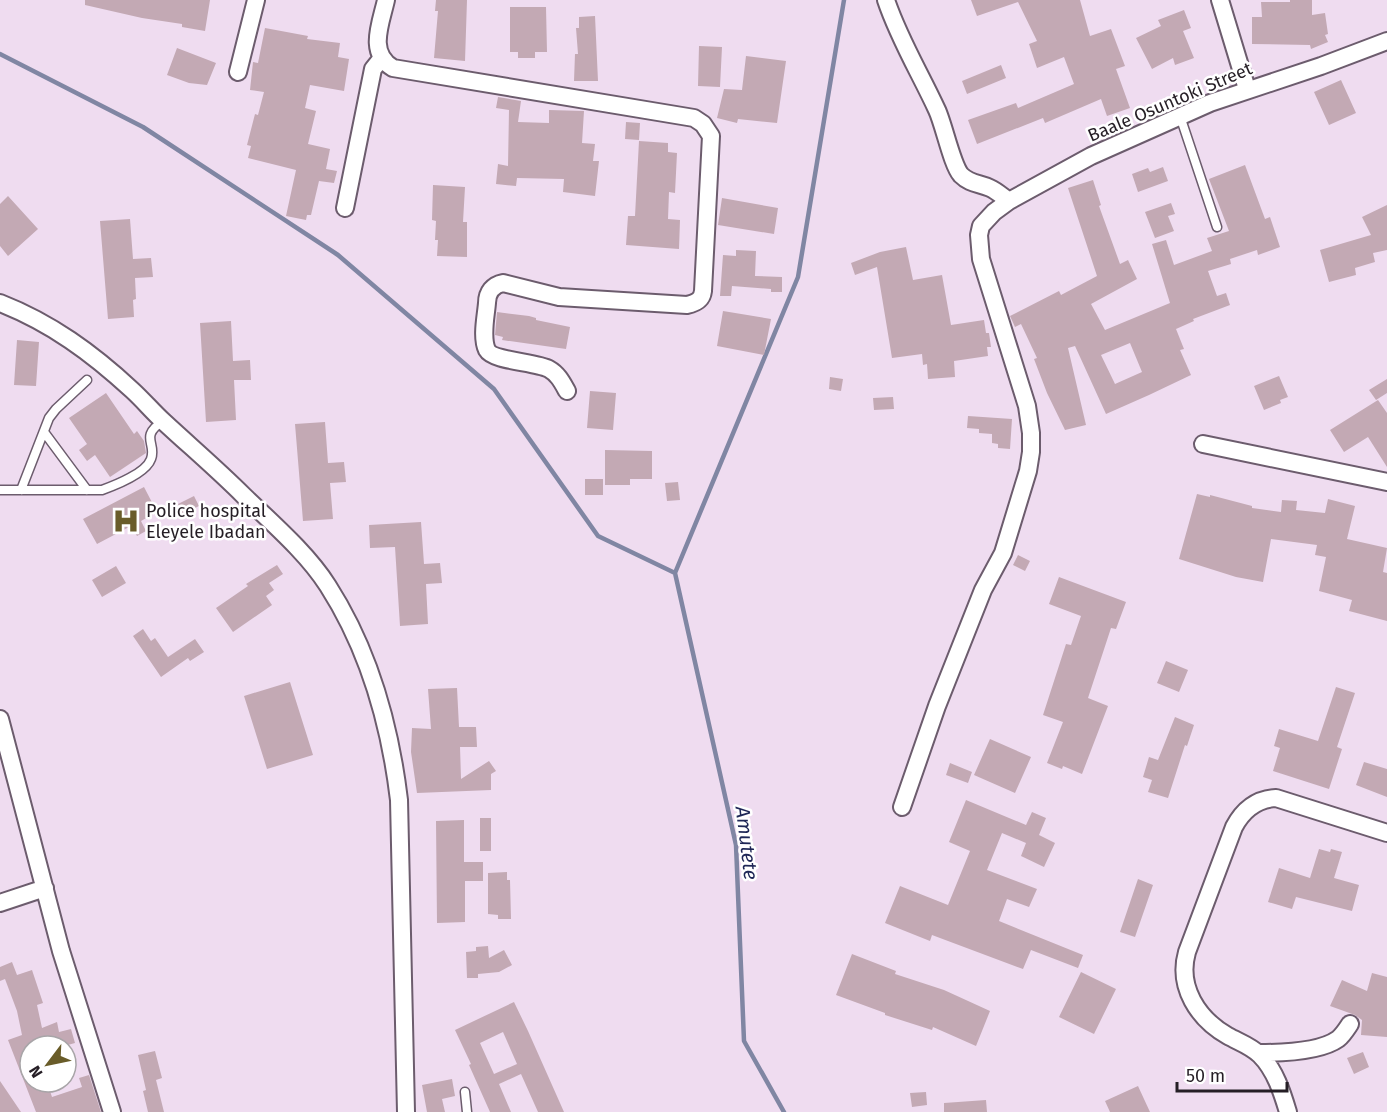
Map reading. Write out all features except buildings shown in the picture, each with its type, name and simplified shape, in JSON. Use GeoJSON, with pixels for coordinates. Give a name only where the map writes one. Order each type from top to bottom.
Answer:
{"type":"FeatureCollection","features":[{"type":"Feature","properties":{"kind":"street"},"geometry":{"type":"LineString","coordinates":[[238,72],[256,0]]}},
{"type":"Feature","properties":{"kind":"street"},"geometry":{"type":"LineString","coordinates":[[386,0],[377,40],[381,58],[398,69],[694,118],[708,131],[712,142],[704,291],[698,302],[687,305],[560,297],[503,283],[490,291],[487,298],[485,338],[489,353],[495,357],[535,364],[549,369],[567,391]]}},
{"type":"Feature","properties":{"kind":"street"},"geometry":{"type":"LineString","coordinates":[[886,0],[899,35],[940,118],[956,169],[962,177],[973,184],[990,188],[1009,201]]}},
{"type":"Feature","properties":{"kind":"street"},"geometry":{"type":"LineString","coordinates":[[1220,0],[1247,89]]}},
{"type":"Feature","properties":{"kind":"street","name":"Baale Osuntoki Street"},"geometry":{"type":"LineString","coordinates":[[903,807],[950,674],[983,590],[1003,553],[1028,471],[1031,452],[1027,406],[981,259],[979,236],[981,226],[1009,201],[1091,156],[1247,89],[1321,66],[1387,41]]}},
{"type":"Feature","properties":{"kind":"street"},"geometry":{"type":"LineString","coordinates":[[345,208],[373,69],[381,58]]}},
{"type":"Feature","properties":{"kind":"street"},"geometry":{"type":"LineString","coordinates":[[0,303],[31,315],[81,347],[133,391],[220,471],[313,566],[328,585],[344,614],[362,654],[387,726],[399,800],[406,1112]]}},
{"type":"Feature","properties":{"kind":"street"},"geometry":{"type":"LineString","coordinates":[[1203,444],[1387,482]]}},
{"type":"Feature","properties":{"kind":"street"},"geometry":{"type":"LineString","coordinates":[[0,719],[64,961],[112,1112]]}},
{"type":"Feature","properties":{"kind":"street"},"geometry":{"type":"LineString","coordinates":[[1288,1112],[1278,1083],[1259,1053],[1219,1030],[1194,1005],[1185,983],[1183,966],[1234,827],[1240,817],[1259,801],[1276,798],[1387,833]]}},
{"type":"Feature","properties":{"kind":"street"},"geometry":{"type":"LineString","coordinates":[[0,903],[45,888]]}},
{"type":"Feature","properties":{"kind":"street"},"geometry":{"type":"LineString","coordinates":[[1259,1053],[1298,1050],[1331,1043],[1343,1035],[1350,1024]]}},
{"type":"Feature","properties":{"kind":"lane"},"geometry":{"type":"LineString","coordinates":[[1180,116],[1217,228]]}},
{"type":"Feature","properties":{"kind":"lane"},"geometry":{"type":"LineString","coordinates":[[21,490],[50,418],[56,409],[87,380]]}},
{"type":"Feature","properties":{"kind":"lane"},"geometry":{"type":"LineString","coordinates":[[0,490],[102,490],[115,486],[129,479],[150,463],[153,455],[151,433],[163,421]]}},
{"type":"Feature","properties":{"kind":"lane"},"geometry":{"type":"LineString","coordinates":[[44,432],[87,490]]}},
{"type":"Feature","properties":{"kind":"lane"},"geometry":{"type":"LineString","coordinates":[[465,1092],[467,1112]]}},
{"type":"Feature","properties":{"kind":"waterway"},"geometry":{"type":"LineString","coordinates":[[675,573],[798,277],[844,0]]}},
{"type":"Feature","properties":{"kind":"waterway"},"geometry":{"type":"LineString","coordinates":[[0,54],[143,127],[338,255],[494,389],[598,536],[675,573]]}},
{"type":"Feature","properties":{"kind":"waterway","name":"Amutete"},"geometry":{"type":"LineString","coordinates":[[675,573],[736,845],[744,1041],[784,1112]]}},
{"type":"Feature","properties":{"kind":"place","name":"Police hospital Eleyele Ibadan"},"geometry":{"type":"Point","coordinates":[126,521]}}]}
